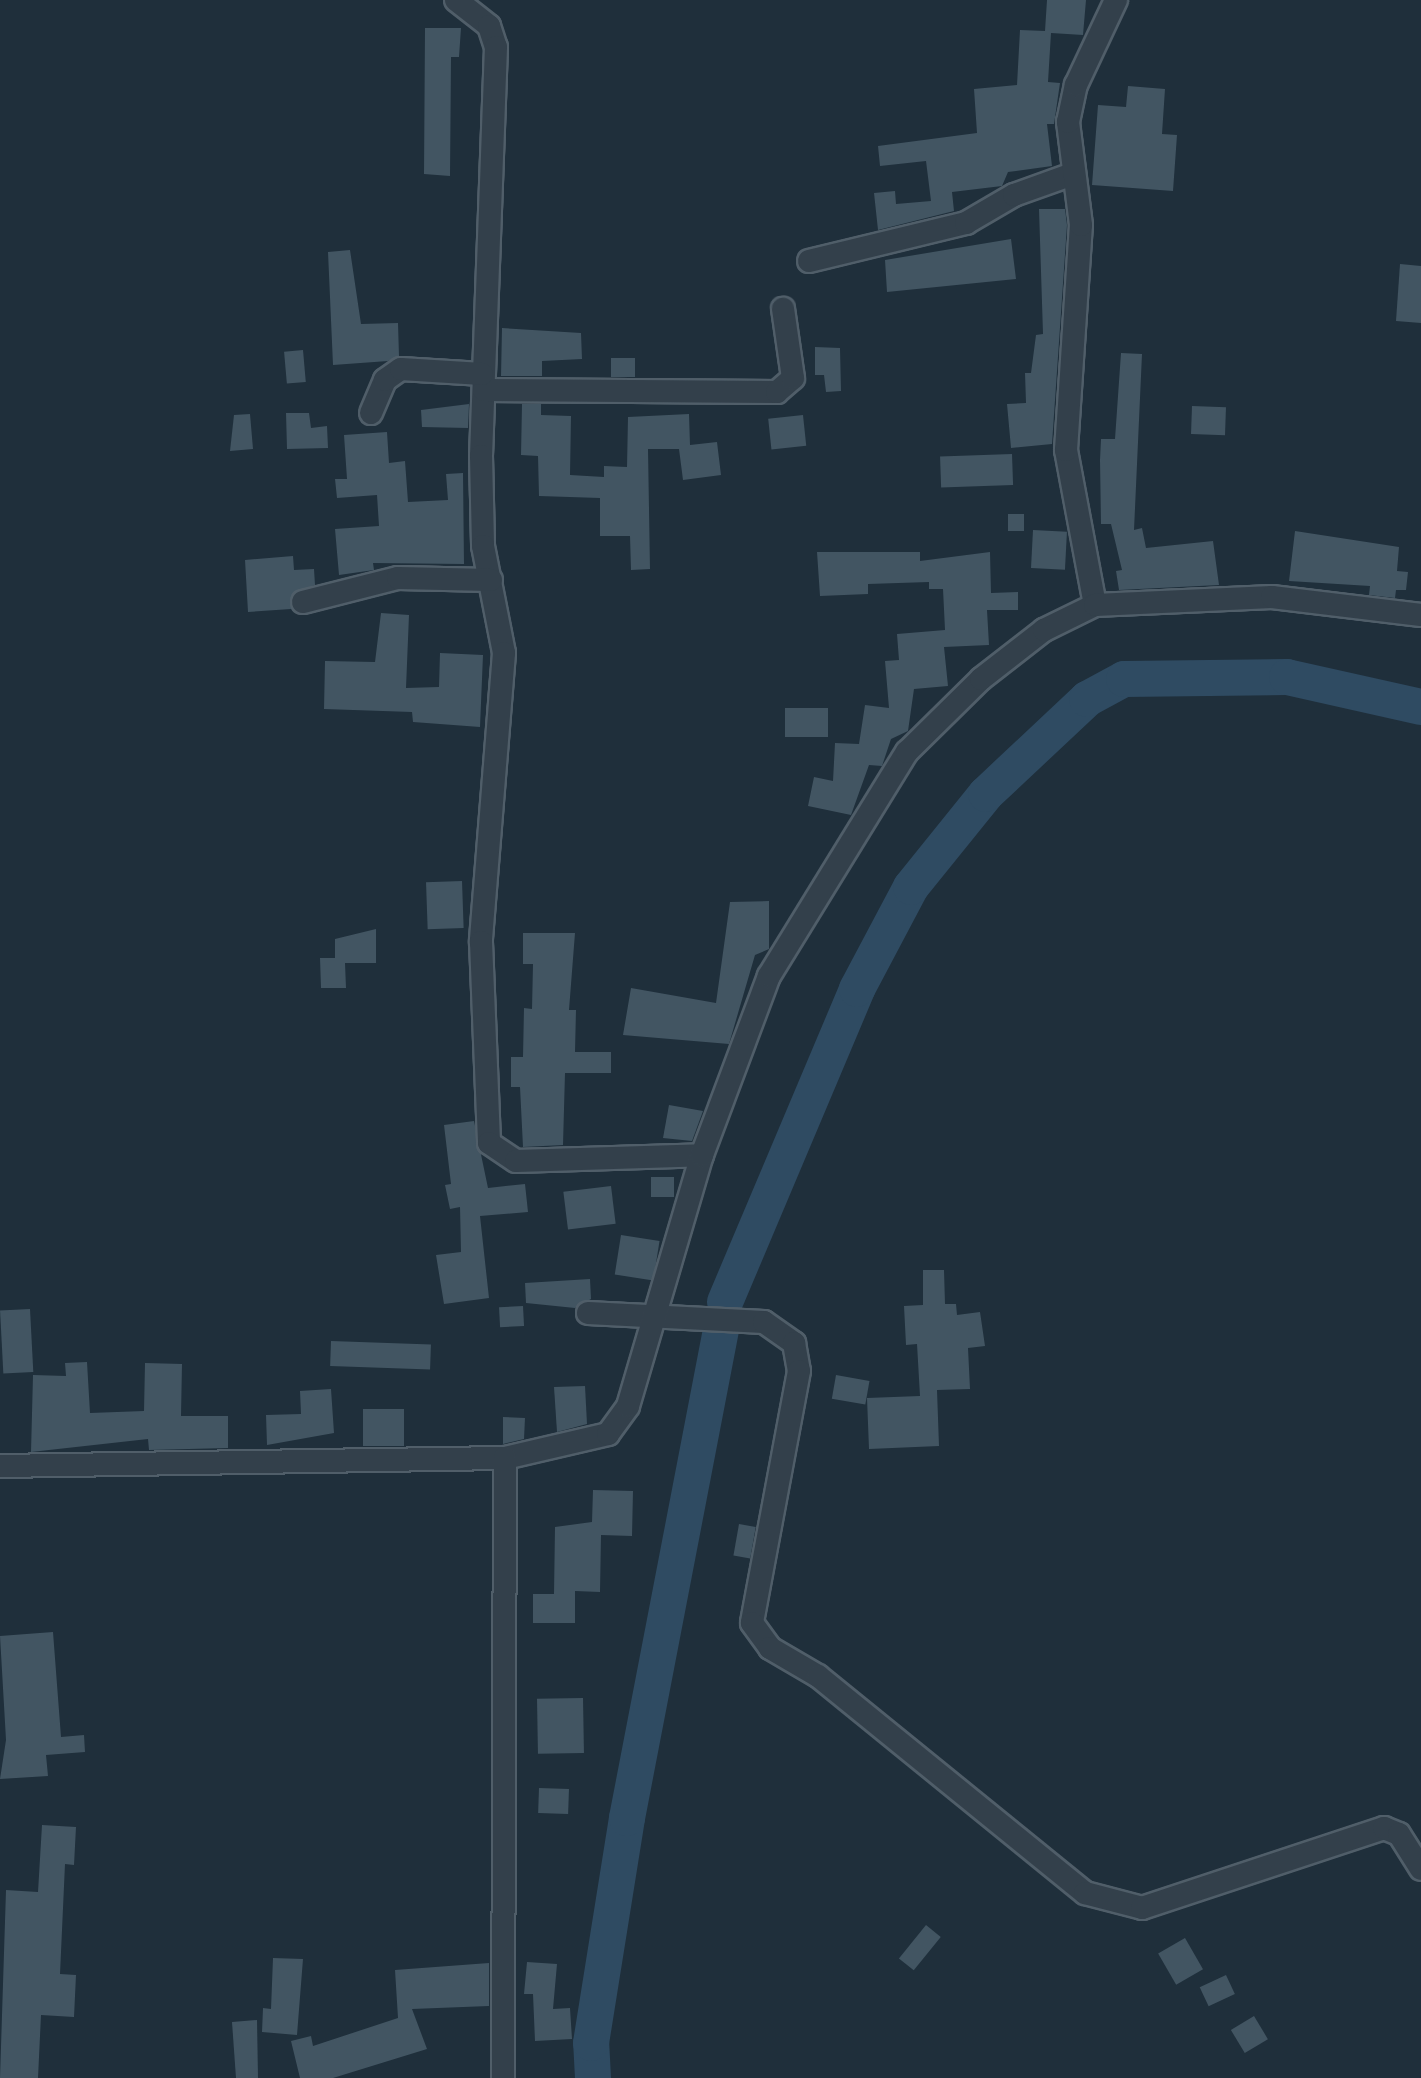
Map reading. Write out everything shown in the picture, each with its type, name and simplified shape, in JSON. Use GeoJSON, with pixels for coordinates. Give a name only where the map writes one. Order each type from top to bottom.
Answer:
{"type":"FeatureCollection","features":[{"type":"Feature","properties":{"kind":"street"},"geometry":{"type":"LineString","coordinates":[[456,0],[489,26],[496,47],[483,382],[481,524],[504,653],[481,942],[489,1143],[516,1161],[702,1155]]}},
{"type":"Feature","properties":{"kind":"street"},"geometry":{"type":"LineString","coordinates":[[1095,605],[1067,461],[1081,225],[1070,175],[1076,85],[1116,0]]}},
{"type":"Feature","properties":{"kind":"street"},"geometry":{"type":"LineString","coordinates":[[809,261],[873,240],[966,223],[1014,195],[1070,175]]}},
{"type":"Feature","properties":{"kind":"street"},"geometry":{"type":"LineString","coordinates":[[371,413],[385,380],[401,369],[483,382],[777,392],[793,378],[783,309]]}},
{"type":"Feature","properties":{"kind":"street"},"geometry":{"type":"LineString","coordinates":[[303,602],[398,578],[491,580]]}},
{"type":"Feature","properties":{"kind":"street"},"geometry":{"type":"LineString","coordinates":[[0,1466],[505,1458],[608,1434],[628,1406],[702,1155],[769,976],[907,752],[994,669],[1044,630],[1095,605],[1272,597],[1421,615]]}},
{"type":"Feature","properties":{"kind":"street"},"geometry":{"type":"LineString","coordinates":[[588,1313],[655,1312],[764,1322],[794,1343],[799,1371],[750,1614],[758,1633],[1085,1893],[1142,1908],[1384,1828],[1399,1834],[1421,1869]]}},
{"type":"Feature","properties":{"kind":"street"},"geometry":{"type":"LineString","coordinates":[[503,2078],[505,1458]]}},
{"type":"Feature","properties":{"kind":"building"},"geometry":{"type":"Polygon","coordinates":[[[1047,0],[1086,0],[1083,35],[1051,33],[1048,82],[1060,83],[1054,124],[1047,124],[1052,166],[1008,172],[1002,186],[952,192],[954,211],[878,230],[874,193],[895,191],[896,204],[931,201],[926,161],[880,166],[878,146],[977,133],[974,89],[1017,85],[1020,30],[1045,31],[1047,0]]]}},
{"type":"Feature","properties":{"kind":"building"},"geometry":{"type":"Polygon","coordinates":[[[425,28],[461,28],[459,57],[451,57],[450,176],[424,174],[425,28]]]}},
{"type":"Feature","properties":{"kind":"building"},"geometry":{"type":"Polygon","coordinates":[[[1128,86],[1165,89],[1162,134],[1177,135],[1173,191],[1092,185],[1098,105],[1126,107],[1128,86]]]}},
{"type":"Feature","properties":{"kind":"building"},"geometry":{"type":"Polygon","coordinates":[[[1039,209],[1065,209],[1067,225],[1052,444],[1011,448],[1007,404],[1026,403],[1025,373],[1031,373],[1036,335],[1043,334],[1039,209]]]}},
{"type":"Feature","properties":{"kind":"building"},"geometry":{"type":"Polygon","coordinates":[[[1011,239],[1016,279],[887,292],[885,260],[1011,239]]]}},
{"type":"Feature","properties":{"kind":"building"},"geometry":{"type":"Polygon","coordinates":[[[350,250],[361,324],[398,323],[399,356],[388,361],[333,365],[328,252],[350,250]]]}},
{"type":"Feature","properties":{"kind":"building"},"geometry":{"type":"Polygon","coordinates":[[[1400,264],[1421,266],[1421,323],[1396,321],[1400,264]]]}},
{"type":"Feature","properties":{"kind":"building"},"geometry":{"type":"Polygon","coordinates":[[[502,328],[581,333],[582,359],[542,361],[542,376],[501,376],[502,328]]]}},
{"type":"Feature","properties":{"kind":"building"},"geometry":{"type":"Polygon","coordinates":[[[815,347],[840,348],[841,391],[826,392],[824,375],[815,375],[815,347]]]}},
{"type":"Feature","properties":{"kind":"building"},"geometry":{"type":"Polygon","coordinates":[[[303,350],[306,382],[287,384],[284,352],[303,350]]]}},
{"type":"Feature","properties":{"kind":"building"},"geometry":{"type":"Polygon","coordinates":[[[1121,353],[1142,354],[1134,530],[1142,528],[1146,548],[1213,541],[1219,585],[1119,590],[1116,571],[1122,570],[1111,524],[1101,524],[1100,460],[1101,439],[1115,439],[1121,353]]]}},
{"type":"Feature","properties":{"kind":"building"},"geometry":{"type":"Polygon","coordinates":[[[611,358],[635,358],[635,377],[611,377],[611,358]]]}},
{"type":"Feature","properties":{"kind":"building"},"geometry":{"type":"Polygon","coordinates":[[[469,404],[468,428],[422,427],[421,410],[469,404]]]}},
{"type":"Feature","properties":{"kind":"building"},"geometry":{"type":"Polygon","coordinates":[[[522,404],[541,404],[541,415],[571,416],[570,475],[604,477],[604,466],[627,467],[628,417],[689,414],[690,445],[717,442],[721,475],[683,480],[679,449],[648,449],[650,569],[631,570],[630,536],[600,536],[600,498],[539,496],[538,456],[521,455],[522,404]]]}},
{"type":"Feature","properties":{"kind":"building"},"geometry":{"type":"Polygon","coordinates":[[[1192,406],[1226,407],[1225,435],[1191,434],[1192,406]]]}},
{"type":"Feature","properties":{"kind":"building"},"geometry":{"type":"Polygon","coordinates":[[[286,413],[309,413],[311,428],[327,426],[328,448],[287,449],[286,413]]]}},
{"type":"Feature","properties":{"kind":"building"},"geometry":{"type":"Polygon","coordinates":[[[250,414],[253,449],[230,451],[234,415],[250,414]]]}},
{"type":"Feature","properties":{"kind":"building"},"geometry":{"type":"Polygon","coordinates":[[[803,415],[806,446],[771,449],[768,419],[803,415]]]}},
{"type":"Feature","properties":{"kind":"building"},"geometry":{"type":"Polygon","coordinates":[[[387,432],[389,463],[405,461],[408,502],[448,500],[446,474],[463,473],[464,564],[373,563],[374,570],[339,575],[335,529],[379,526],[377,495],[337,498],[335,479],[347,479],[344,435],[387,432]]]}},
{"type":"Feature","properties":{"kind":"building"},"geometry":{"type":"Polygon","coordinates":[[[1012,454],[1013,485],[941,487],[940,457],[1012,454]]]}},
{"type":"Feature","properties":{"kind":"building"},"geometry":{"type":"Polygon","coordinates":[[[1008,514],[1024,514],[1024,531],[1008,531],[1008,514]]]}},
{"type":"Feature","properties":{"kind":"building"},"geometry":{"type":"Polygon","coordinates":[[[1033,530],[1067,532],[1065,570],[1031,568],[1033,530]]]}},
{"type":"Feature","properties":{"kind":"building"},"geometry":{"type":"Polygon","coordinates":[[[1295,531],[1399,547],[1397,571],[1408,572],[1406,590],[1396,590],[1395,598],[1369,595],[1370,586],[1289,581],[1295,531]]]}},
{"type":"Feature","properties":{"kind":"building"},"geometry":{"type":"Polygon","coordinates":[[[817,552],[920,552],[920,561],[990,552],[991,593],[1018,592],[1018,610],[987,610],[989,645],[944,647],[948,686],[914,689],[908,731],[891,739],[882,766],[869,765],[851,815],[808,806],[814,777],[833,781],[835,743],[859,744],[865,705],[889,708],[885,661],[899,660],[897,634],[945,630],[943,589],[929,589],[929,582],[868,584],[868,594],[820,596],[817,552]]]}},
{"type":"Feature","properties":{"kind":"building"},"geometry":{"type":"Polygon","coordinates":[[[293,556],[294,570],[314,569],[315,585],[293,593],[291,609],[248,612],[245,560],[293,556]]]}},
{"type":"Feature","properties":{"kind":"building"},"geometry":{"type":"Polygon","coordinates":[[[381,613],[409,615],[406,688],[439,687],[440,653],[483,655],[480,727],[413,722],[412,712],[324,709],[325,661],[375,662],[381,613]]]}},
{"type":"Feature","properties":{"kind":"building"},"geometry":{"type":"Polygon","coordinates":[[[785,708],[828,708],[828,737],[785,737],[785,708]]]}},
{"type":"Feature","properties":{"kind":"building"},"geometry":{"type":"Polygon","coordinates":[[[462,881],[464,928],[428,929],[426,882],[462,881]]]}},
{"type":"Feature","properties":{"kind":"building"},"geometry":{"type":"Polygon","coordinates":[[[769,901],[769,949],[755,955],[729,1044],[623,1035],[631,988],[716,1003],[730,902],[769,901]]]}},
{"type":"Feature","properties":{"kind":"building"},"geometry":{"type":"Polygon","coordinates":[[[376,929],[376,963],[345,963],[346,988],[321,988],[320,958],[335,958],[335,939],[376,929]]]}},
{"type":"Feature","properties":{"kind":"building"},"geometry":{"type":"Polygon","coordinates":[[[523,933],[575,933],[569,1010],[576,1010],[575,1052],[611,1052],[611,1073],[565,1073],[563,1145],[523,1147],[520,1087],[511,1087],[511,1057],[523,1057],[524,1008],[532,1009],[533,964],[523,964],[523,933]]]}},
{"type":"Feature","properties":{"kind":"building"},"geometry":{"type":"Polygon","coordinates":[[[669,1105],[703,1111],[692,1141],[663,1138],[669,1105]]]}},
{"type":"Feature","properties":{"kind":"building"},"geometry":{"type":"Polygon","coordinates":[[[474,1121],[488,1188],[525,1184],[528,1212],[480,1216],[489,1298],[444,1304],[436,1255],[461,1252],[460,1207],[450,1209],[445,1185],[451,1184],[444,1125],[474,1121]]]}},
{"type":"Feature","properties":{"kind":"building"},"geometry":{"type":"Polygon","coordinates":[[[651,1177],[674,1177],[674,1197],[651,1197],[651,1177]]]}},
{"type":"Feature","properties":{"kind":"building"},"geometry":{"type":"Polygon","coordinates":[[[611,1186],[616,1224],[568,1230],[563,1192],[611,1186]]]}},
{"type":"Feature","properties":{"kind":"building"},"geometry":{"type":"Polygon","coordinates":[[[621,1235],[660,1241],[653,1281],[615,1275],[621,1235]]]}},
{"type":"Feature","properties":{"kind":"building"},"geometry":{"type":"Polygon","coordinates":[[[923,1270],[944,1270],[945,1304],[956,1304],[957,1315],[980,1312],[985,1346],[968,1348],[970,1389],[937,1390],[939,1446],[869,1449],[867,1398],[920,1396],[917,1344],[906,1345],[904,1306],[923,1305],[923,1270]]]}},
{"type":"Feature","properties":{"kind":"building"},"geometry":{"type":"Polygon","coordinates":[[[590,1279],[591,1299],[575,1308],[526,1303],[525,1283],[590,1279]]]}},
{"type":"Feature","properties":{"kind":"building"},"geometry":{"type":"Polygon","coordinates":[[[523,1306],[524,1326],[500,1327],[499,1307],[523,1306]]]}},
{"type":"Feature","properties":{"kind":"building"},"geometry":{"type":"Polygon","coordinates":[[[30,1309],[33,1372],[3,1373],[0,1311],[30,1309]]]}},
{"type":"Feature","properties":{"kind":"building"},"geometry":{"type":"Polygon","coordinates":[[[331,1341],[431,1344],[430,1369],[330,1366],[331,1341]]]}},
{"type":"Feature","properties":{"kind":"building"},"geometry":{"type":"Polygon","coordinates":[[[87,1362],[90,1413],[144,1411],[145,1363],[182,1364],[181,1416],[228,1416],[228,1448],[149,1450],[148,1439],[31,1452],[33,1375],[66,1376],[65,1363],[87,1362]]]}},
{"type":"Feature","properties":{"kind":"building"},"geometry":{"type":"Polygon","coordinates":[[[836,1375],[869,1381],[865,1405],[832,1399],[836,1375]]]}},
{"type":"Feature","properties":{"kind":"building"},"geometry":{"type":"Polygon","coordinates":[[[585,1386],[587,1424],[557,1432],[554,1387],[585,1386]]]}},
{"type":"Feature","properties":{"kind":"building"},"geometry":{"type":"Polygon","coordinates":[[[331,1389],[334,1433],[267,1445],[266,1415],[301,1414],[300,1391],[331,1389]]]}},
{"type":"Feature","properties":{"kind":"building"},"geometry":{"type":"Polygon","coordinates":[[[363,1409],[404,1409],[404,1446],[363,1446],[363,1409]]]}},
{"type":"Feature","properties":{"kind":"building"},"geometry":{"type":"Polygon","coordinates":[[[503,1417],[525,1418],[524,1439],[503,1444],[503,1417]]]}},
{"type":"Feature","properties":{"kind":"building"},"geometry":{"type":"Polygon","coordinates":[[[593,1490],[633,1491],[632,1536],[601,1535],[600,1592],[575,1591],[575,1623],[533,1623],[533,1594],[554,1594],[555,1527],[592,1522],[593,1490]]]}},
{"type":"Feature","properties":{"kind":"building"},"geometry":{"type":"Polygon","coordinates":[[[739,1524],[756,1527],[750,1558],[733,1556],[739,1524]]]}},
{"type":"Feature","properties":{"kind":"building"},"geometry":{"type":"Polygon","coordinates":[[[53,1632],[61,1737],[84,1735],[85,1752],[46,1755],[48,1776],[0,1779],[6,1740],[0,1636],[53,1632]]]}},
{"type":"Feature","properties":{"kind":"building"},"geometry":{"type":"Polygon","coordinates":[[[583,1698],[584,1753],[538,1754],[537,1699],[583,1698]]]}},
{"type":"Feature","properties":{"kind":"building"},"geometry":{"type":"Polygon","coordinates":[[[539,1788],[569,1789],[568,1814],[538,1813],[539,1788]]]}},
{"type":"Feature","properties":{"kind":"building"},"geometry":{"type":"Polygon","coordinates":[[[42,1825],[76,1827],[74,1865],[65,1864],[60,1974],[76,1975],[74,2017],[41,2015],[38,2078],[0,2078],[6,1890],[38,1892],[42,1825]]]}},
{"type":"Feature","properties":{"kind":"building"},"geometry":{"type":"Polygon","coordinates":[[[926,1925],[941,1937],[914,1970],[899,1958],[926,1925]]]}},
{"type":"Feature","properties":{"kind":"building"},"geometry":{"type":"Polygon","coordinates":[[[1185,1938],[1203,1969],[1176,1985],[1158,1954],[1185,1938]]]}},
{"type":"Feature","properties":{"kind":"building"},"geometry":{"type":"Polygon","coordinates":[[[273,1958],[303,1959],[297,2035],[262,2032],[263,2008],[271,2009],[273,1958]]]}},
{"type":"Feature","properties":{"kind":"building"},"geometry":{"type":"Polygon","coordinates":[[[527,1962],[557,1964],[553,2009],[570,2008],[572,2039],[535,2041],[533,1994],[524,1994],[527,1962]]]}},
{"type":"Feature","properties":{"kind":"building"},"geometry":{"type":"Polygon","coordinates":[[[489,1963],[489,2006],[412,2009],[427,2049],[333,2078],[300,2078],[291,2041],[311,2036],[313,2046],[398,2018],[395,1970],[489,1963]]]}},
{"type":"Feature","properties":{"kind":"building"},"geometry":{"type":"Polygon","coordinates":[[[1226,1975],[1235,1994],[1209,2006],[1200,1987],[1226,1975]]]}},
{"type":"Feature","properties":{"kind":"building"},"geometry":{"type":"Polygon","coordinates":[[[1254,2016],[1268,2039],[1245,2053],[1231,2030],[1254,2016]]]}},
{"type":"Feature","properties":{"kind":"building"},"geometry":{"type":"Polygon","coordinates":[[[257,2020],[258,2078],[236,2078],[232,2022],[257,2020]]]}},
{"type":"Feature","properties":{"kind":"waterway"},"geometry":{"type":"LineString","coordinates":[[725,1302],[857,989],[911,887],[986,794],[1087,699],[1124,679],[1287,677],[1421,707]]}},
{"type":"Feature","properties":{"kind":"waterway"},"geometry":{"type":"LineString","coordinates":[[593,2078],[591,2043],[627,1818],[721,1331]]}}]}
